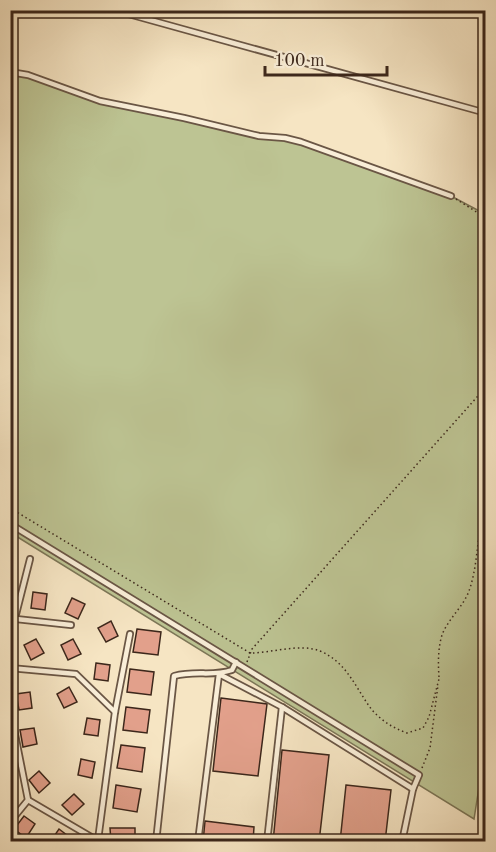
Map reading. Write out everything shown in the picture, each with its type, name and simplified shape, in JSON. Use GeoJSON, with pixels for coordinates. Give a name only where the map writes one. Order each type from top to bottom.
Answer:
{"type":"FeatureCollection","features":[{"type":"Feature","properties":{"kind":"lane"},"geometry":{"type":"LineString","coordinates":[[114,10],[486,113]]}},
{"type":"Feature","properties":{"kind":"lane"},"geometry":{"type":"LineString","coordinates":[[10,72],[28,75],[100,101],[259,136],[301,142],[451,196]]}},
{"type":"Feature","properties":{"kind":"lane"},"geometry":{"type":"LineString","coordinates":[[10,524],[419,775],[413,789],[402,842]]}},
{"type":"Feature","properties":{"kind":"lane"},"geometry":{"type":"LineString","coordinates":[[10,638],[30,560]]}},
{"type":"Feature","properties":{"kind":"lane"},"geometry":{"type":"LineString","coordinates":[[15,619],[71,626]]}},
{"type":"Feature","properties":{"kind":"lane"},"geometry":{"type":"LineString","coordinates":[[10,709],[28,800],[98,841],[115,712],[130,634]]}},
{"type":"Feature","properties":{"kind":"lane"},"geometry":{"type":"LineString","coordinates":[[219,675],[232,670],[236,662]]}},
{"type":"Feature","properties":{"kind":"lane"},"geometry":{"type":"LineString","coordinates":[[10,668],[76,674],[115,712]]}},
{"type":"Feature","properties":{"kind":"lane"},"geometry":{"type":"LineString","coordinates":[[156,842],[174,676],[190,672],[219,675],[282,707],[413,789]]}},
{"type":"Feature","properties":{"kind":"lane"},"geometry":{"type":"LineString","coordinates":[[198,842],[219,675]]}},
{"type":"Feature","properties":{"kind":"lane"},"geometry":{"type":"LineString","coordinates":[[267,842],[282,707]]}},
{"type":"Feature","properties":{"kind":"lane"},"geometry":{"type":"LineString","coordinates":[[10,822],[28,800]]}},
{"type":"Feature","properties":{"kind":"path"},"geometry":{"type":"LineString","coordinates":[[451,196],[486,218]]}},
{"type":"Feature","properties":{"kind":"path"},"geometry":{"type":"LineString","coordinates":[[236,662],[247,663],[252,649],[486,387]]}},
{"type":"Feature","properties":{"kind":"path"},"geometry":{"type":"LineString","coordinates":[[419,775],[430,748],[442,634],[468,592],[486,505]]}},
{"type":"Feature","properties":{"kind":"path"},"geometry":{"type":"LineString","coordinates":[[10,508],[250,653],[299,647],[320,651],[342,666],[372,709],[383,721],[395,729],[407,733],[423,728],[429,717],[439,679]]}},
{"type":"Feature","properties":{"kind":"green space"},"geometry":{"type":"Polygon","coordinates":[[[10,72],[16,72],[100,101],[259,136],[285,138],[451,196],[485,214],[486,743],[474,819],[11,533],[10,72]]]}},
{"type":"Feature","properties":{"kind":"building"},"geometry":{"type":"Polygon","coordinates":[[[33,592],[47,594],[45,610],[31,608],[33,592]]]}},
{"type":"Feature","properties":{"kind":"building"},"geometry":{"type":"Polygon","coordinates":[[[72,598],[85,604],[78,619],[65,613],[72,598]]]}},
{"type":"Feature","properties":{"kind":"building"},"geometry":{"type":"Polygon","coordinates":[[[111,621],[118,636],[106,642],[98,628],[111,621]]]}},
{"type":"Feature","properties":{"kind":"building"},"geometry":{"type":"Polygon","coordinates":[[[137,629],[161,632],[158,655],[133,652],[137,629]]]}},
{"type":"Feature","properties":{"kind":"building"},"geometry":{"type":"Polygon","coordinates":[[[36,639],[44,653],[31,660],[24,645],[36,639]]]}},
{"type":"Feature","properties":{"kind":"building"},"geometry":{"type":"Polygon","coordinates":[[[73,639],[81,654],[68,660],[61,645],[73,639]]]}},
{"type":"Feature","properties":{"kind":"building"},"geometry":{"type":"Polygon","coordinates":[[[96,663],[110,665],[108,681],[94,679],[96,663]]]}},
{"type":"Feature","properties":{"kind":"building"},"geometry":{"type":"Polygon","coordinates":[[[130,669],[154,672],[151,695],[127,692],[130,669]]]}},
{"type":"Feature","properties":{"kind":"building"},"geometry":{"type":"Polygon","coordinates":[[[69,687],[77,702],[64,708],[57,694],[69,687]]]}},
{"type":"Feature","properties":{"kind":"building"},"geometry":{"type":"Polygon","coordinates":[[[30,692],[32,708],[19,710],[16,694],[30,692]]]}},
{"type":"Feature","properties":{"kind":"building"},"geometry":{"type":"Polygon","coordinates":[[[221,698],[267,704],[258,776],[213,771],[221,698]]]}},
{"type":"Feature","properties":{"kind":"building"},"geometry":{"type":"Polygon","coordinates":[[[126,707],[150,710],[147,733],[123,730],[126,707]]]}},
{"type":"Feature","properties":{"kind":"building"},"geometry":{"type":"Polygon","coordinates":[[[87,718],[100,720],[98,736],[84,734],[87,718]]]}},
{"type":"Feature","properties":{"kind":"building"},"geometry":{"type":"Polygon","coordinates":[[[34,728],[37,744],[23,747],[20,730],[34,728]]]}},
{"type":"Feature","properties":{"kind":"building"},"geometry":{"type":"Polygon","coordinates":[[[121,745],[145,748],[142,772],[117,768],[121,745]]]}},
{"type":"Feature","properties":{"kind":"building"},"geometry":{"type":"Polygon","coordinates":[[[282,750],[329,755],[319,842],[273,842],[282,750]]]}},
{"type":"Feature","properties":{"kind":"building"},"geometry":{"type":"Polygon","coordinates":[[[81,759],[95,762],[92,778],[78,775],[81,759]]]}},
{"type":"Feature","properties":{"kind":"building"},"geometry":{"type":"Polygon","coordinates":[[[39,771],[50,783],[39,793],[29,780],[39,771]]]}},
{"type":"Feature","properties":{"kind":"building"},"geometry":{"type":"Polygon","coordinates":[[[116,785],[141,789],[137,812],[113,808],[116,785]]]}},
{"type":"Feature","properties":{"kind":"building"},"geometry":{"type":"Polygon","coordinates":[[[346,785],[391,790],[385,842],[340,842],[346,785]]]}},
{"type":"Feature","properties":{"kind":"building"},"geometry":{"type":"Polygon","coordinates":[[[74,794],[84,804],[72,815],[62,805],[74,794]]]}},
{"type":"Feature","properties":{"kind":"building"},"geometry":{"type":"Polygon","coordinates":[[[24,816],[35,824],[26,838],[14,829],[24,816]]]}},
{"type":"Feature","properties":{"kind":"building"},"geometry":{"type":"Polygon","coordinates":[[[205,821],[254,827],[253,842],[203,842],[205,821]]]}},
{"type":"Feature","properties":{"kind":"building"},"geometry":{"type":"Polygon","coordinates":[[[110,828],[135,828],[135,842],[111,842],[110,828]]]}},
{"type":"Feature","properties":{"kind":"building"},"geometry":{"type":"Polygon","coordinates":[[[59,829],[76,842],[50,842],[59,829]]]}}]}
